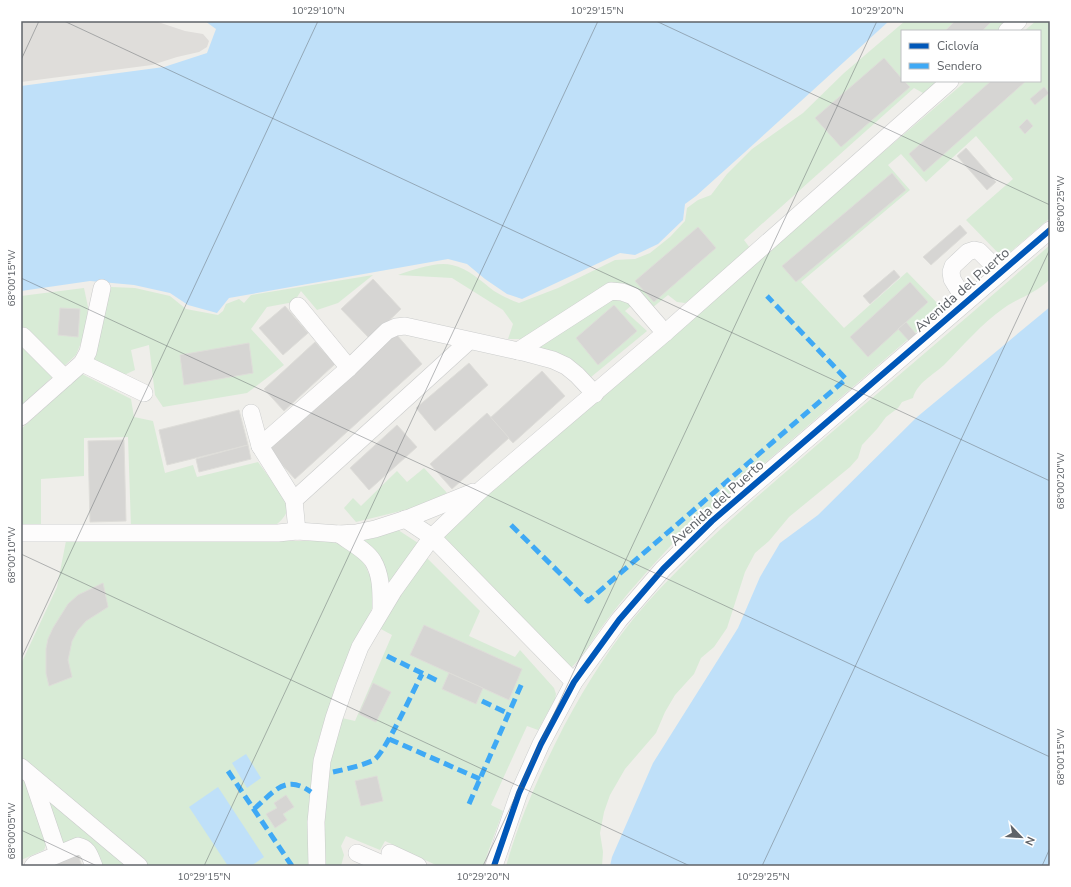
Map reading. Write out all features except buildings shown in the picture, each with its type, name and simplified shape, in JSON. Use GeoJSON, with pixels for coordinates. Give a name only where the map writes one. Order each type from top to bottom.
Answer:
{"type":"FeatureCollection","features":[{"type":"Feature","properties":{"kind":"street"},"geometry":{"type":"LineString","coordinates":[[1008,30],[1018,21]]}},
{"type":"Feature","properties":{"kind":"street"},"geometry":{"type":"LineString","coordinates":[[317,866],[317,802],[322,761],[327,739],[360,647],[406,572],[432,537],[483,488],[665,333],[949,82]]}},
{"type":"Feature","properties":{"kind":"street","name":"Avenida del Puerto"},"geometry":{"type":"LineString","coordinates":[[494,866],[519,793],[541,744],[574,682],[619,620],[663,569],[712,521],[1050,230]]}},
{"type":"Feature","properties":{"kind":"street"},"geometry":{"type":"LineString","coordinates":[[966,302],[952,279],[951,272],[954,266],[968,252],[974,250],[979,251],[1000,272]]}},
{"type":"Feature","properties":{"kind":"street"},"geometry":{"type":"LineString","coordinates":[[21,417],[82,363],[88,352],[102,288]]}},
{"type":"Feature","properties":{"kind":"street"},"geometry":{"type":"LineString","coordinates":[[518,351],[611,291],[622,292],[633,296],[665,333]]}},
{"type":"Feature","properties":{"kind":"street"},"geometry":{"type":"LineString","coordinates":[[298,306],[348,368]]}},
{"type":"Feature","properties":{"kind":"street"},"geometry":{"type":"LineString","coordinates":[[260,446],[348,368],[387,331],[396,327],[406,326],[553,360],[566,366],[595,394]]}},
{"type":"Feature","properties":{"kind":"street"},"geometry":{"type":"LineString","coordinates":[[22,336],[65,378]]}},
{"type":"Feature","properties":{"kind":"street"},"geometry":{"type":"LineString","coordinates":[[294,500],[469,341]]}},
{"type":"Feature","properties":{"kind":"street"},"geometry":{"type":"LineString","coordinates":[[82,363],[144,393]]}},
{"type":"Feature","properties":{"kind":"street"},"geometry":{"type":"LineString","coordinates":[[251,414],[260,446],[294,500],[297,531]]}},
{"type":"Feature","properties":{"kind":"street"},"geometry":{"type":"LineString","coordinates":[[21,533],[278,533],[297,531],[339,534],[356,533],[375,529],[405,519],[483,488]]}},
{"type":"Feature","properties":{"kind":"street"},"geometry":{"type":"LineString","coordinates":[[405,519],[432,537],[574,682]]}},
{"type":"Feature","properties":{"kind":"street"},"geometry":{"type":"LineString","coordinates":[[339,534],[362,550],[373,561],[382,590],[381,611]]}},
{"type":"Feature","properties":{"kind":"street"},"geometry":{"type":"LineString","coordinates":[[26,771],[58,854]]}},
{"type":"Feature","properties":{"kind":"street"},"geometry":{"type":"LineString","coordinates":[[26,771],[139,866]]}},
{"type":"Feature","properties":{"kind":"street"},"geometry":{"type":"LineString","coordinates":[[33,866],[78,846],[87,850],[94,866]]}},
{"type":"Feature","properties":{"kind":"street"},"geometry":{"type":"LineString","coordinates":[[357,853],[415,865]]}},
{"type":"Feature","properties":{"kind":"shaded area"},"geometry":{"type":"Polygon","coordinates":[[[21,21],[155,21],[185,31],[203,34],[209,41],[207,47],[199,52],[152,65],[21,82],[21,21]]]}},
{"type":"Feature","properties":{"kind":"green space"},"geometry":{"type":"Polygon","coordinates":[[[905,21],[1009,21],[999,30],[901,30],[901,82],[944,82],[932,91],[923,93],[914,88],[744,240],[750,248],[702,291],[685,303],[677,302],[668,295],[652,308],[626,290],[524,339],[508,339],[513,324],[503,310],[452,278],[398,275],[432,265],[452,265],[464,269],[494,291],[519,303],[558,288],[615,260],[635,259],[650,253],[670,237],[685,221],[687,208],[698,200],[711,195],[727,174],[752,149],[803,113],[844,73],[905,21]]]}},
{"type":"Feature","properties":{"kind":"green space"},"geometry":{"type":"Polygon","coordinates":[[[1036,21],[1050,21],[1050,218],[1003,258],[966,220],[1013,179],[976,136],[926,182],[901,154],[888,165],[910,190],[801,282],[844,328],[907,272],[943,309],[676,540],[621,602],[571,668],[444,540],[449,528],[965,82],[1041,82],[1041,30],[1025,30],[1036,21]]]}},
{"type":"Feature","properties":{"kind":"green space"},"geometry":{"type":"Polygon","coordinates":[[[1050,245],[1050,279],[1033,292],[1004,308],[980,328],[944,365],[918,388],[913,398],[902,402],[898,408],[886,417],[862,445],[858,458],[850,467],[789,517],[769,541],[755,553],[745,572],[727,628],[714,647],[701,658],[694,674],[675,695],[665,712],[656,733],[625,769],[610,795],[604,812],[600,833],[603,852],[602,866],[506,866],[532,794],[564,726],[602,662],[623,632],[646,604],[690,558],[736,515],[1050,245]]]}},
{"type":"Feature","properties":{"kind":"green space"},"geometry":{"type":"Polygon","coordinates":[[[373,275],[338,303],[317,310],[301,291],[294,302],[267,307],[251,329],[284,365],[247,393],[163,407],[155,395],[149,345],[131,350],[135,370],[124,375],[94,360],[111,287],[135,288],[170,296],[186,309],[218,315],[223,311],[226,304],[239,299],[244,303],[251,295],[373,275]]]}},
{"type":"Feature","properties":{"kind":"green space"},"geometry":{"type":"Polygon","coordinates":[[[84,288],[88,307],[85,333],[76,355],[21,406],[21,296],[84,288]]]}},
{"type":"Feature","properties":{"kind":"green space"},"geometry":{"type":"Polygon","coordinates":[[[613,296],[634,303],[625,311],[647,331],[591,377],[534,347],[613,296]]]}},
{"type":"Feature","properties":{"kind":"green space"},"geometry":{"type":"Polygon","coordinates":[[[82,374],[131,399],[134,417],[153,421],[165,473],[193,465],[197,477],[258,462],[288,503],[284,517],[277,524],[131,527],[128,437],[84,438],[84,476],[41,479],[41,527],[21,527],[21,429],[82,374]]]}},
{"type":"Feature","properties":{"kind":"green space"},"geometry":{"type":"Polygon","coordinates":[[[424,468],[447,493],[413,508],[356,522],[344,508],[353,498],[361,506],[397,471],[407,482],[424,468]]]}},
{"type":"Feature","properties":{"kind":"green space"},"geometry":{"type":"Polygon","coordinates":[[[395,528],[418,543],[385,593],[358,542],[363,536],[395,528]]]}},
{"type":"Feature","properties":{"kind":"green space"},"geometry":{"type":"Polygon","coordinates":[[[66,541],[327,541],[341,544],[363,561],[373,583],[373,606],[330,704],[317,745],[314,767],[309,866],[148,866],[21,760],[21,664],[57,587],[66,541]]]}},
{"type":"Feature","properties":{"kind":"green space"},"geometry":{"type":"Polygon","coordinates":[[[424,555],[480,611],[469,636],[515,657],[520,650],[554,688],[556,694],[555,699],[538,730],[527,726],[491,805],[503,811],[483,866],[438,866],[385,841],[380,850],[346,836],[341,846],[344,855],[341,866],[324,866],[323,822],[325,797],[331,756],[338,730],[342,718],[355,721],[392,635],[379,628],[424,555]]]}},
{"type":"Feature","properties":{"kind":"green space"},"geometry":{"type":"Polygon","coordinates":[[[21,778],[25,780],[46,845],[44,850],[21,860],[21,778]]]}},
{"type":"Feature","properties":{"kind":"green space"},"geometry":{"type":"Polygon","coordinates":[[[49,799],[126,866],[96,866],[84,839],[62,845],[45,801],[49,799]]]}},
{"type":"Feature","properties":{"kind":"water"},"geometry":{"type":"Polygon","coordinates":[[[205,21],[889,21],[696,196],[685,204],[683,220],[658,244],[635,255],[620,253],[522,299],[507,294],[467,264],[448,259],[229,298],[217,313],[188,305],[170,293],[134,285],[90,281],[21,291],[21,86],[164,67],[207,53],[216,29],[205,21]]]}},
{"type":"Feature","properties":{"kind":"water"},"geometry":{"type":"Polygon","coordinates":[[[1050,307],[1050,866],[610,866],[612,857],[653,763],[738,628],[760,577],[780,543],[818,515],[917,417],[1050,307]]]}},
{"type":"Feature","properties":{"kind":"water"},"geometry":{"type":"Polygon","coordinates":[[[246,754],[261,778],[247,788],[232,763],[246,754]]]}},
{"type":"Feature","properties":{"kind":"water"},"geometry":{"type":"Polygon","coordinates":[[[218,787],[264,857],[251,866],[228,866],[189,807],[218,787]]]}},
{"type":"Feature","properties":{"kind":"marked path"},"geometry":{"type":"LineString","coordinates":[[511,525],[588,601],[846,379],[767,296]]}},
{"type":"Feature","properties":{"kind":"marked path"},"geometry":{"type":"LineString","coordinates":[[387,656],[440,682]]}},
{"type":"Feature","properties":{"kind":"marked path"},"geometry":{"type":"LineString","coordinates":[[333,772],[369,762],[374,760],[379,755],[392,734],[422,674]]}},
{"type":"Feature","properties":{"kind":"marked path"},"geometry":{"type":"LineString","coordinates":[[469,804],[522,683]]}},
{"type":"Feature","properties":{"kind":"marked path"},"geometry":{"type":"LineString","coordinates":[[482,701],[509,714]]}},
{"type":"Feature","properties":{"kind":"marked path"},"geometry":{"type":"LineString","coordinates":[[389,739],[480,779]]}},
{"type":"Feature","properties":{"kind":"marked path"},"geometry":{"type":"LineString","coordinates":[[228,771],[292,866]]}},
{"type":"Feature","properties":{"kind":"marked path"},"geometry":{"type":"LineString","coordinates":[[254,809],[280,787],[294,784],[311,792]]}},
{"type":"Feature","properties":{"kind":"cycle path"},"geometry":{"type":"LineString","coordinates":[[494,866],[519,793],[541,744],[574,682],[619,620],[663,569],[712,521],[1050,230]]}}]}
